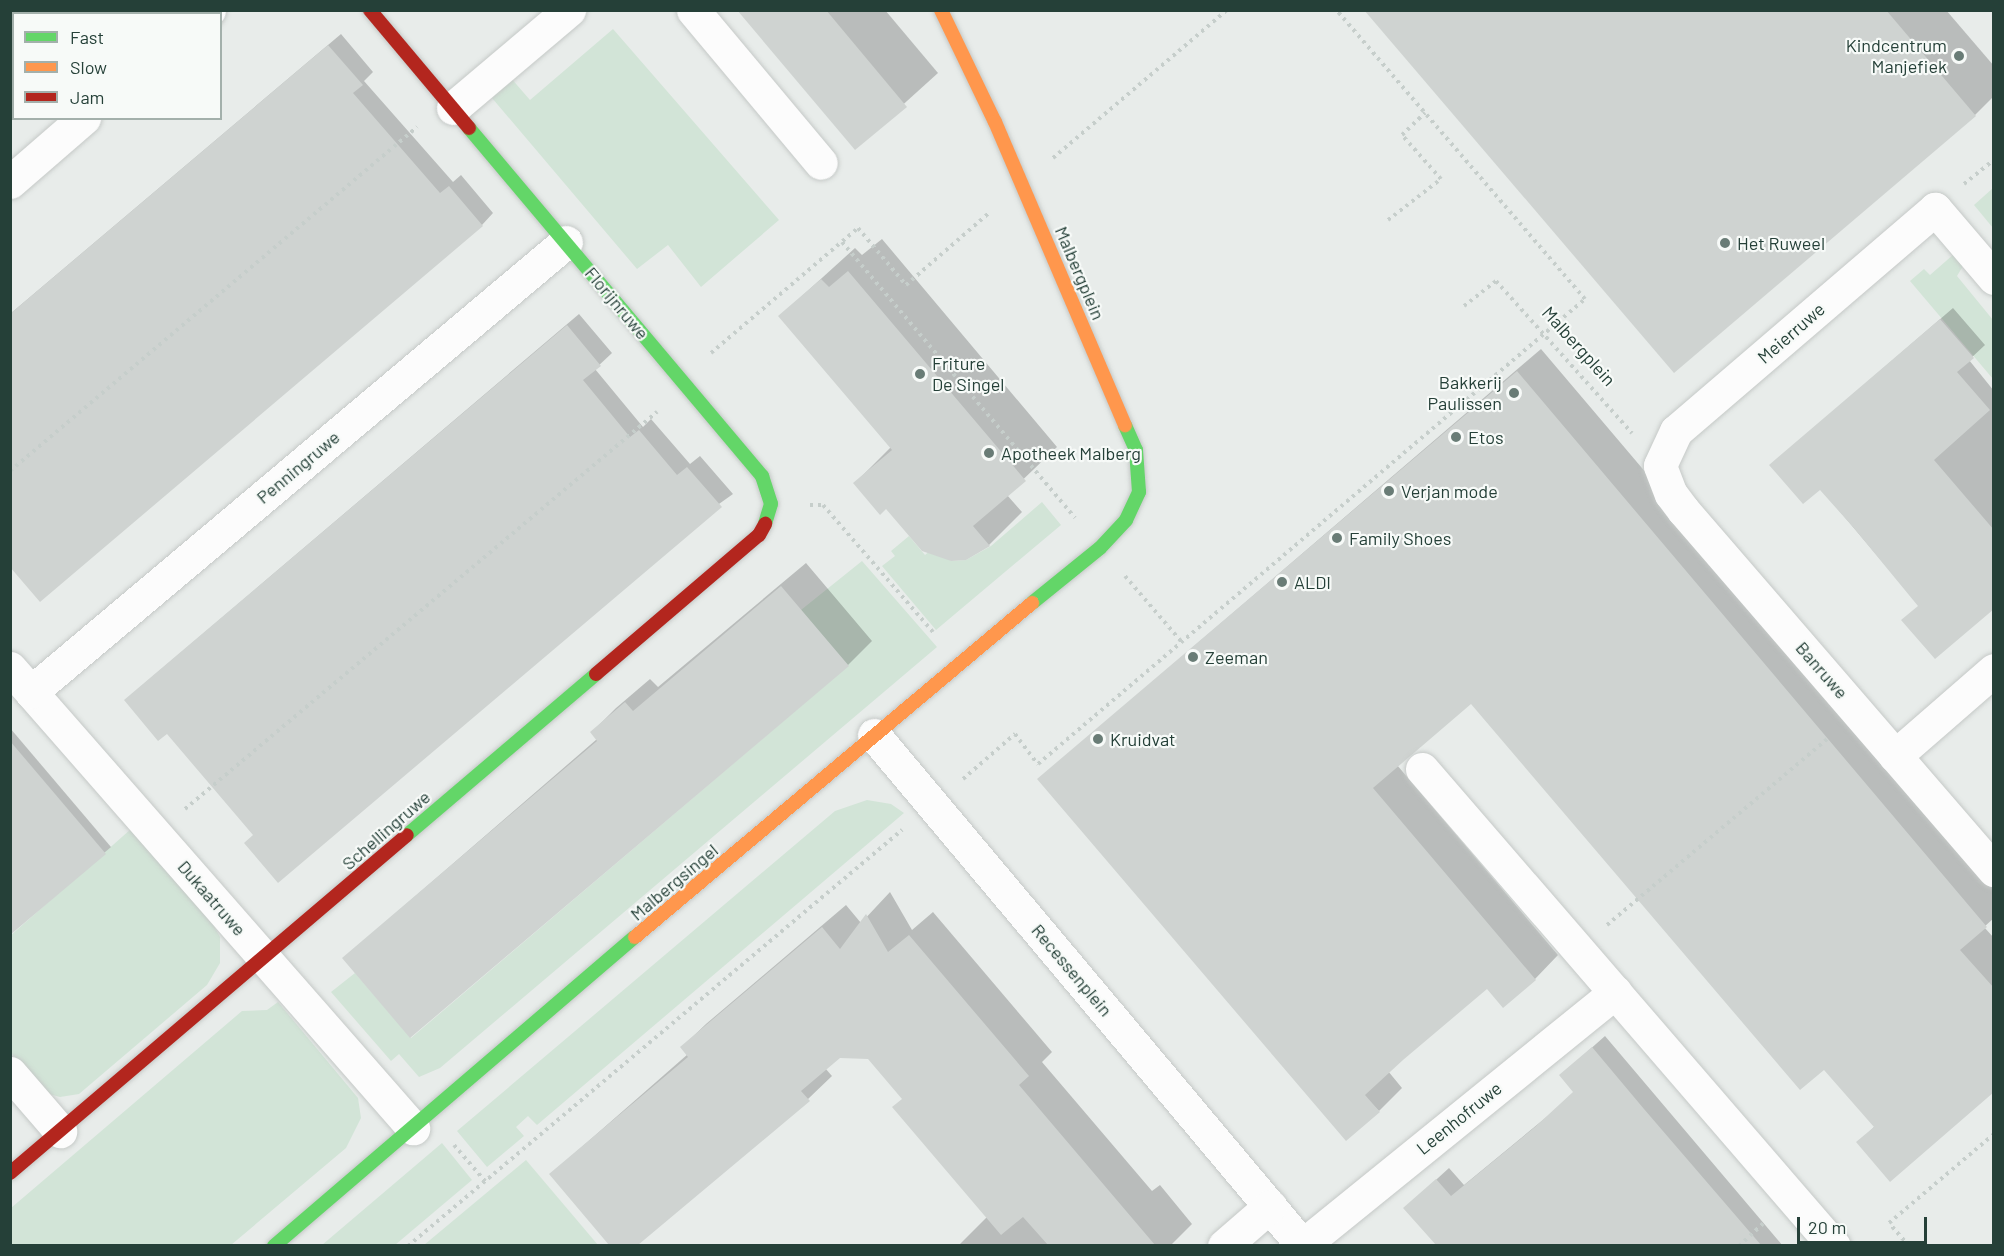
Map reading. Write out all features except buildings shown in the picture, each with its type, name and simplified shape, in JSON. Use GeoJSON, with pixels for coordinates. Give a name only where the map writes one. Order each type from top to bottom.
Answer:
{"type":"FeatureCollection","features":[{"type":"Feature","properties":{"kind":"street","name":"Florijnruwe"},"geometry":{"type":"LineString","coordinates":[[370,10],[762,476],[771,504]]}},
{"type":"Feature","properties":{"kind":"street"},"geometry":{"type":"LineString","coordinates":[[450,105],[569,10]]}},
{"type":"Feature","properties":{"kind":"street"},"geometry":{"type":"LineString","coordinates":[[693,10],[821,163]]}},
{"type":"Feature","properties":{"kind":"street","name":"Malbergplein"},"geometry":{"type":"LineString","coordinates":[[942,10],[1022,184],[1136,450],[1139,492],[1126,520],[1100,548]]}},
{"type":"Feature","properties":{"kind":"street"},"geometry":{"type":"LineString","coordinates":[[10,182],[82,120]]}},
{"type":"Feature","properties":{"kind":"street","name":"Meierruwe"},"geometry":{"type":"LineString","coordinates":[[1660,466],[1677,431],[1935,209],[1994,278]]}},
{"type":"Feature","properties":{"kind":"street","name":"Penningruwe"},"geometry":{"type":"LineString","coordinates":[[21,680],[566,242]]}},
{"type":"Feature","properties":{"kind":"street","name":"Banruwe"},"geometry":{"type":"LineString","coordinates":[[1660,466],[1671,494],[1683,510],[1994,870]]}},
{"type":"Feature","properties":{"kind":"street","name":"Schellingruwe"},"geometry":{"type":"LineString","coordinates":[[10,1173],[759,535],[768,520],[771,504]]}},
{"type":"Feature","properties":{"kind":"street","name":"Malbergsingel"},"geometry":{"type":"LineString","coordinates":[[274,1245],[958,662],[1100,548]]}},
{"type":"Feature","properties":{"kind":"street"},"geometry":{"type":"LineString","coordinates":[[1895,756],[1994,670]]}},
{"type":"Feature","properties":{"kind":"street","name":"Dukaatruwe"},"geometry":{"type":"LineString","coordinates":[[21,680],[265,957],[421,1122]]}},
{"type":"Feature","properties":{"kind":"street","name":"Recessenplein"},"geometry":{"type":"LineString","coordinates":[[874,735],[1303,1245]]}},
{"type":"Feature","properties":{"kind":"street"},"geometry":{"type":"LineString","coordinates":[[1422,768],[1834,1245]]}},
{"type":"Feature","properties":{"kind":"street","name":"Leenhofruwe"},"geometry":{"type":"LineString","coordinates":[[1303,1245],[1615,992]]}},
{"type":"Feature","properties":{"kind":"street"},"geometry":{"type":"LineString","coordinates":[[10,1073],[60,1131]]}},
{"type":"Feature","properties":{"kind":"street"},"geometry":{"type":"LineString","coordinates":[[1224,1245],[1270,1206]]}},
{"type":"Feature","properties":{"kind":"path"},"geometry":{"type":"LineString","coordinates":[[156,833],[684,383],[858,228],[906,285],[1227,10]]}},
{"type":"Feature","properties":{"kind":"path"},"geometry":{"type":"LineString","coordinates":[[408,1245],[1015,734],[1038,764],[1585,299],[1336,10]]}},
{"type":"Feature","properties":{"kind":"path"},"geometry":{"type":"LineString","coordinates":[[10,471],[450,105]]}},
{"type":"Feature","properties":{"kind":"path"},"geometry":{"type":"LineString","coordinates":[[1388,220],[1441,179],[1402,135],[1425,113]]}},
{"type":"Feature","properties":{"kind":"path"},"geometry":{"type":"LineString","coordinates":[[842,242],[1181,642]]}},
{"type":"Feature","properties":{"kind":"path","name":"Malbergplein"},"geometry":{"type":"LineString","coordinates":[[1464,306],[1496,281],[1545,333],[1660,466]]}},
{"type":"Feature","properties":{"kind":"path"},"geometry":{"type":"LineString","coordinates":[[771,504],[823,505],[958,662]]}},
{"type":"Feature","properties":{"kind":"path"},"geometry":{"type":"LineString","coordinates":[[1579,950],[1858,712]]}},
{"type":"Feature","properties":{"kind":"path"},"geometry":{"type":"LineString","coordinates":[[421,1122],[485,1180]]}},
{"type":"Feature","properties":{"kind":"path"},"geometry":{"type":"LineString","coordinates":[[1909,1245],[1889,1223],[1994,1134]]}},
{"type":"Feature","properties":{"kind":"green space"},"geometry":{"type":"Polygon","coordinates":[[[613,29],[779,220],[701,287],[668,245],[637,269],[492,98],[510,77],[530,100],[613,29]]]}},
{"type":"Feature","properties":{"kind":"green space"},"geometry":{"type":"Polygon","coordinates":[[[1993,188],[1993,228],[1974,205],[1993,188]]]}},
{"type":"Feature","properties":{"kind":"green space"},"geometry":{"type":"Polygon","coordinates":[[[1954,254],[1963,266],[1957,276],[1993,320],[1993,379],[1910,281],[1924,269],[1930,275],[1954,254]]]}},
{"type":"Feature","properties":{"kind":"green space"},"geometry":{"type":"Polygon","coordinates":[[[1042,502],[1061,525],[936,630],[882,566],[895,556],[891,551],[909,536],[925,555],[933,548],[951,561],[966,560],[991,546],[1042,502]]]}},
{"type":"Feature","properties":{"kind":"green space"},"geometry":{"type":"Polygon","coordinates":[[[862,561],[937,647],[440,1068],[419,1077],[399,1054],[391,1061],[331,992],[355,973],[411,1038],[848,666],[801,610],[862,561]]]}},
{"type":"Feature","properties":{"kind":"green space"},"geometry":{"type":"Polygon","coordinates":[[[867,800],[891,804],[904,813],[537,1125],[528,1116],[516,1127],[524,1136],[487,1167],[457,1131],[835,811],[867,800]]]}},
{"type":"Feature","properties":{"kind":"green space"},"geometry":{"type":"Polygon","coordinates":[[[131,829],[214,926],[220,937],[220,963],[207,985],[79,1094],[60,1097],[49,1094],[11,1053],[10,936],[131,829]]]}},
{"type":"Feature","properties":{"kind":"green space"},"geometry":{"type":"Polygon","coordinates":[[[278,1002],[358,1098],[361,1118],[346,1148],[231,1245],[11,1245],[11,1208],[242,1011],[267,1010],[278,1002]]]}},
{"type":"Feature","properties":{"kind":"green space"},"geometry":{"type":"Polygon","coordinates":[[[442,1143],[472,1180],[395,1245],[322,1245],[442,1143]]]}},
{"type":"Feature","properties":{"kind":"green space"},"geometry":{"type":"Polygon","coordinates":[[[526,1160],[598,1245],[424,1245],[526,1160]]]}},
{"type":"Feature","properties":{"kind":"traffic: fast"},"geometry":{"type":"LineString","coordinates":[[469,128],[762,476],[771,504],[765,524]]}},
{"type":"Feature","properties":{"kind":"traffic: fast"},"geometry":{"type":"LineString","coordinates":[[1032,603],[1100,548],[1126,520],[1139,492],[1136,450],[1125,425]]}},
{"type":"Feature","properties":{"kind":"traffic: fast"},"geometry":{"type":"LineString","coordinates":[[407,835],[596,674]]}},
{"type":"Feature","properties":{"kind":"traffic: fast"},"geometry":{"type":"LineString","coordinates":[[274,1246],[635,937]]}},
{"type":"Feature","properties":{"kind":"traffic: slow"},"geometry":{"type":"LineString","coordinates":[[941,10],[995,122],[1125,425]]}},
{"type":"Feature","properties":{"kind":"traffic: slow"},"geometry":{"type":"LineString","coordinates":[[635,937],[1032,603]]}},
{"type":"Feature","properties":{"kind":"traffic: jam"},"geometry":{"type":"LineString","coordinates":[[370,10],[469,128]]}},
{"type":"Feature","properties":{"kind":"traffic: jam"},"geometry":{"type":"LineString","coordinates":[[596,674],[759,535],[765,524]]}},
{"type":"Feature","properties":{"kind":"traffic: jam"},"geometry":{"type":"LineString","coordinates":[[10,1173],[407,835]]}},
{"type":"Feature","properties":{"kind":"place","name":"Kindcentrum Manjefiek"},"geometry":{"type":"Point","coordinates":[1959,56]}},
{"type":"Feature","properties":{"kind":"place","name":"Het Ruweel"},"geometry":{"type":"Point","coordinates":[1725,243]}},
{"type":"Feature","properties":{"kind":"place","name":"Friture De Singel"},"geometry":{"type":"Point","coordinates":[920,374]}},
{"type":"Feature","properties":{"kind":"place","name":"Bakkerij Paulissen"},"geometry":{"type":"Point","coordinates":[1514,393]}},
{"type":"Feature","properties":{"kind":"place","name":"Etos"},"geometry":{"type":"Point","coordinates":[1456,437]}},
{"type":"Feature","properties":{"kind":"place","name":"Apotheek Malberg"},"geometry":{"type":"Point","coordinates":[989,453]}},
{"type":"Feature","properties":{"kind":"place","name":"Verjan mode"},"geometry":{"type":"Point","coordinates":[1389,491]}},
{"type":"Feature","properties":{"kind":"place","name":"Family Shoes"},"geometry":{"type":"Point","coordinates":[1337,538]}},
{"type":"Feature","properties":{"kind":"place","name":"ALDI"},"geometry":{"type":"Point","coordinates":[1282,582]}},
{"type":"Feature","properties":{"kind":"place","name":"Zeeman"},"geometry":{"type":"Point","coordinates":[1193,657]}},
{"type":"Feature","properties":{"kind":"place","name":"Kruidvat"},"geometry":{"type":"Point","coordinates":[1098,739]}}]}
